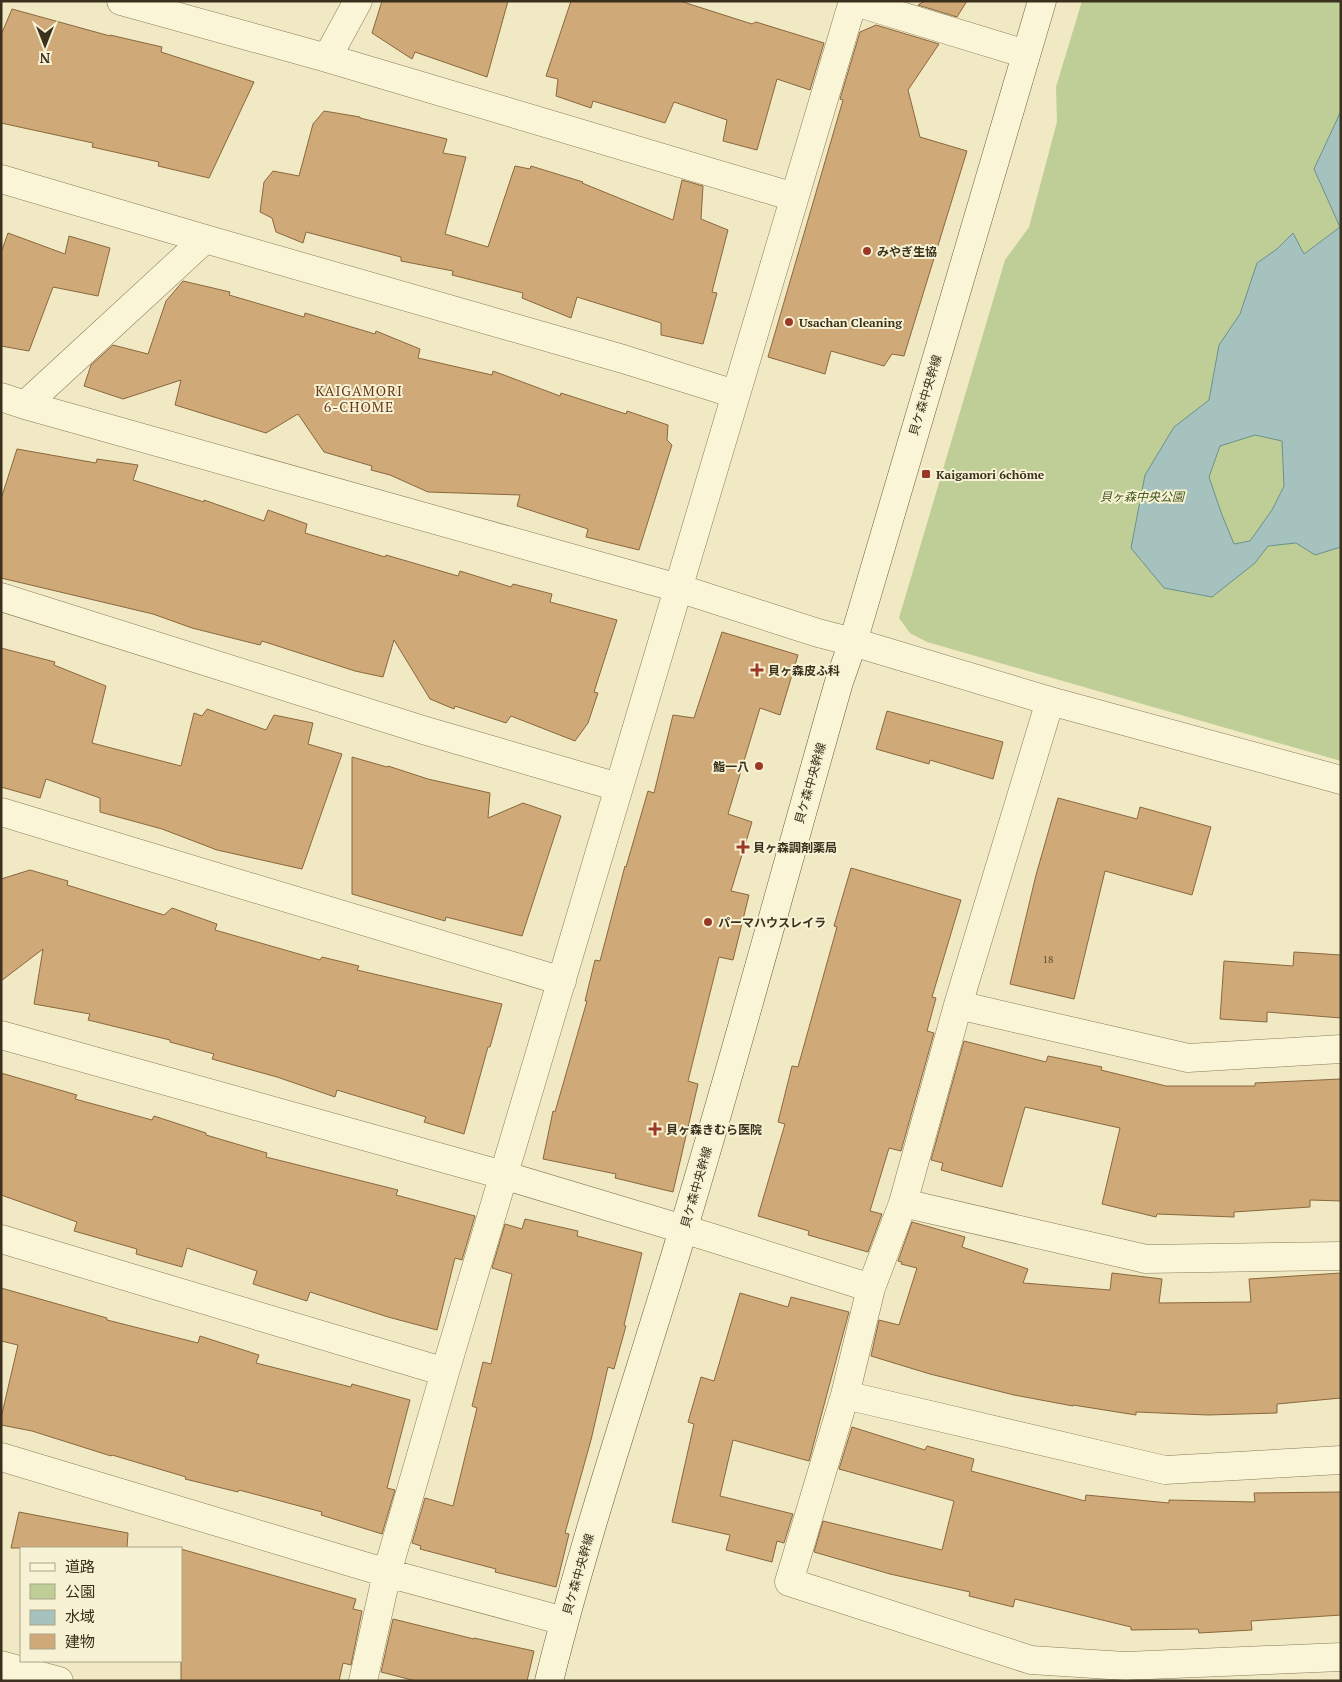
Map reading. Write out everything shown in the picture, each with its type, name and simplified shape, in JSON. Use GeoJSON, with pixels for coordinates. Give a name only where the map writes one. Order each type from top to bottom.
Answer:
{"type":"FeatureCollection","features":[{"type":"Feature","properties":{"kind":"street"},"geometry":{"type":"LineString","coordinates":[[121,1],[326,58],[794,197]]}},
{"type":"Feature","properties":{"kind":"street"},"geometry":{"type":"LineString","coordinates":[[326,58],[358,1]]}},
{"type":"Feature","properties":{"kind":"street"},"geometry":{"type":"LineString","coordinates":[[363,1681],[387,1573],[445,1372],[852,1],[1026,54]]}},
{"type":"Feature","properties":{"kind":"street","name":"貝ケ森中央幹線"},"geometry":{"type":"LineString","coordinates":[[549,1681],[564,1621],[594,1519],[684,1229],[836,691],[1042,1]]}},
{"type":"Feature","properties":{"kind":"street"},"geometry":{"type":"LineString","coordinates":[[1,179],[205,240],[604,354],[735,394]]}},
{"type":"Feature","properties":{"kind":"street"},"geometry":{"type":"LineString","coordinates":[[13,401],[205,240]]}},
{"type":"Feature","properties":{"kind":"street"},"geometry":{"type":"LineString","coordinates":[[13,401],[678,588],[818,633],[1050,701],[1341,780]]}},
{"type":"Feature","properties":{"kind":"street"},"geometry":{"type":"LineString","coordinates":[[1,597],[423,730],[618,787]]}},
{"type":"Feature","properties":{"kind":"street"},"geometry":{"type":"LineString","coordinates":[[1050,701],[958,1005],[903,1203],[871,1288],[844,1394],[789,1582],[1031,1660],[1126,1673],[1341,1657]]}},
{"type":"Feature","properties":{"kind":"street"},"geometry":{"type":"LineString","coordinates":[[1,812],[562,980]]}},
{"type":"Feature","properties":{"kind":"street"},"geometry":{"type":"LineString","coordinates":[[958,1005],[1188,1058],[1341,1048]]}},
{"type":"Feature","properties":{"kind":"street"},"geometry":{"type":"LineString","coordinates":[[1,1035],[503,1175],[684,1229],[871,1288]]}},
{"type":"Feature","properties":{"kind":"street"},"geometry":{"type":"LineString","coordinates":[[903,1203],[1146,1259],[1341,1256]]}},
{"type":"Feature","properties":{"kind":"street"},"geometry":{"type":"LineString","coordinates":[[1,1239],[445,1372]]}},
{"type":"Feature","properties":{"kind":"street"},"geometry":{"type":"LineString","coordinates":[[844,1394],[1165,1470],[1341,1460]]}},
{"type":"Feature","properties":{"kind":"street"},"geometry":{"type":"LineString","coordinates":[[1,1457],[387,1573],[564,1621]]}},
{"type":"Feature","properties":{"kind":"street"},"geometry":{"type":"LineString","coordinates":[[1,1665],[58,1681]]}},
{"type":"Feature","properties":{"kind":"green space","name":"貝ヶ森中央公園"},"geometry":{"type":"Polygon","coordinates":[[[1082,1],[1341,1],[1341,761],[927,642],[910,633],[899,618],[1005,260],[1029,227],[1057,122],[1056,87],[1082,1]]]}},
{"type":"Feature","properties":{"kind":"water"},"geometry":{"type":"Polygon","coordinates":[[[1341,111],[1341,547],[1315,555],[1296,543],[1268,546],[1255,563],[1212,597],[1164,588],[1131,548],[1145,475],[1174,427],[1209,400],[1219,345],[1240,314],[1257,263],[1277,249],[1293,233],[1304,254],[1340,227],[1314,169],[1341,111]],[[1255,435],[1220,446],[1209,477],[1234,544],[1250,541],[1272,510],[1284,486],[1282,441],[1255,435]]]}},
{"type":"Feature","properties":{"kind":"building"},"geometry":{"type":"Polygon","coordinates":[[[382,1],[508,1],[487,77],[415,52],[412,59],[372,33],[382,1]]]}},
{"type":"Feature","properties":{"kind":"building"},"geometry":{"type":"Polygon","coordinates":[[[571,1],[680,1],[752,24],[756,22],[824,43],[810,90],[777,79],[757,150],[723,141],[727,120],[674,102],[665,123],[593,101],[591,108],[556,96],[558,79],[546,76],[571,1]]]}},
{"type":"Feature","properties":{"kind":"building"},"geometry":{"type":"Polygon","coordinates":[[[925,1],[967,1],[957,17],[918,5],[925,1]]]}},
{"type":"Feature","properties":{"kind":"building"},"geometry":{"type":"Polygon","coordinates":[[[12,9],[110,36],[162,47],[161,52],[254,82],[209,178],[158,166],[159,162],[92,147],[93,143],[1,123],[1,35],[12,9]]]}},
{"type":"Feature","properties":{"kind":"building","name":"みやぎ生協"},"geometry":{"type":"Polygon","coordinates":[[[876,25],[939,44],[908,90],[920,137],[967,151],[904,356],[892,354],[884,366],[831,351],[825,374],[768,357],[843,100],[840,99],[860,32],[876,25]]]}},
{"type":"Feature","properties":{"kind":"building"},"geometry":{"type":"Polygon","coordinates":[[[324,111],[360,117],[447,139],[443,153],[466,157],[445,234],[488,247],[515,166],[530,169],[531,166],[583,182],[673,220],[682,180],[703,186],[701,219],[728,230],[712,292],[717,293],[703,344],[661,335],[661,323],[577,297],[571,318],[522,298],[523,293],[452,275],[453,271],[401,261],[401,257],[306,232],[303,243],[276,232],[272,218],[260,212],[264,182],[273,171],[299,176],[313,124],[324,111]]]}},
{"type":"Feature","properties":{"kind":"building"},"geometry":{"type":"Polygon","coordinates":[[[8,233],[65,254],[69,236],[110,248],[98,296],[53,287],[29,351],[1,346],[1,253],[8,233]]]}},
{"type":"Feature","properties":{"kind":"building"},"geometry":{"type":"Polygon","coordinates":[[[183,281],[230,292],[229,295],[304,317],[305,313],[375,334],[376,331],[420,349],[418,358],[492,375],[493,371],[560,396],[561,393],[626,414],[627,411],[668,425],[667,440],[672,445],[639,550],[586,537],[588,529],[517,506],[520,495],[428,492],[390,475],[371,470],[372,466],[324,452],[298,414],[266,433],[175,405],[181,380],[123,399],[84,386],[91,365],[113,345],[148,354],[166,301],[183,281]]]}},
{"type":"Feature","properties":{"kind":"building"},"geometry":{"type":"Polygon","coordinates":[[[17,449],[96,463],[97,459],[138,465],[133,480],[204,502],[204,500],[264,521],[268,510],[307,524],[305,533],[458,576],[460,571],[511,587],[513,584],[552,594],[550,602],[617,620],[594,692],[598,693],[588,723],[575,741],[511,716],[506,723],[455,706],[454,709],[430,699],[394,640],[383,677],[355,671],[262,641],[260,645],[192,628],[153,614],[1,578],[1,499],[17,449]]]}},
{"type":"Feature","properties":{"kind":"building"},"geometry":{"type":"Polygon","coordinates":[[[722,632],[798,655],[780,715],[760,708],[728,814],[752,822],[731,891],[749,895],[733,960],[719,957],[688,1081],[698,1084],[673,1192],[615,1178],[616,1174],[543,1159],[553,1111],[555,1112],[587,1001],[585,1001],[595,960],[600,961],[625,866],[648,791],[654,793],[673,715],[694,718],[722,632]]]}},
{"type":"Feature","properties":{"kind":"building"},"geometry":{"type":"Polygon","coordinates":[[[1,648],[55,662],[54,665],[106,686],[92,743],[181,766],[194,713],[202,716],[207,709],[266,730],[274,715],[313,723],[308,744],[342,754],[302,869],[217,850],[162,829],[100,812],[100,798],[46,779],[40,798],[1,787],[1,648]]]}},
{"type":"Feature","properties":{"kind":"building"},"geometry":{"type":"Polygon","coordinates":[[[887,711],[1003,742],[993,779],[930,760],[929,764],[876,749],[887,711]]]}},
{"type":"Feature","properties":{"kind":"building"},"geometry":{"type":"Polygon","coordinates":[[[352,757],[428,779],[490,793],[488,818],[523,803],[561,816],[522,936],[446,917],[445,921],[352,894],[352,757]]]}},
{"type":"Feature","properties":{"kind":"building"},"geometry":{"type":"Polygon","coordinates":[[[1058,798],[1137,819],[1140,807],[1211,827],[1192,895],[1105,871],[1074,999],[1010,984],[1036,875],[1058,798]]]}},
{"type":"Feature","properties":{"kind":"building"},"geometry":{"type":"Polygon","coordinates":[[[851,868],[961,900],[932,997],[936,998],[927,1031],[934,1033],[901,1151],[889,1148],[870,1211],[882,1214],[868,1252],[808,1235],[809,1231],[758,1216],[785,1124],[778,1122],[792,1066],[798,1067],[837,927],[834,926],[851,868]]]}},
{"type":"Feature","properties":{"kind":"building"},"geometry":{"type":"Polygon","coordinates":[[[30,870],[68,881],[67,885],[164,915],[172,908],[217,924],[215,930],[320,960],[322,957],[359,966],[357,970],[502,1004],[464,1134],[424,1122],[426,1117],[337,1090],[335,1097],[277,1077],[212,1059],[214,1054],[170,1042],[170,1040],[88,1020],[90,1014],[34,1004],[43,949],[1,981],[1,879],[30,870]]]}},
{"type":"Feature","properties":{"kind":"building"},"geometry":{"type":"Polygon","coordinates":[[[1294,952],[1341,955],[1341,1018],[1267,1012],[1267,1022],[1220,1019],[1224,961],[1293,966],[1294,952]]]}},
{"type":"Feature","properties":{"kind":"building"},"geometry":{"type":"Polygon","coordinates":[[[964,1041],[1046,1062],[1048,1056],[1102,1067],[1101,1070],[1166,1086],[1255,1086],[1255,1083],[1341,1079],[1341,1201],[1310,1200],[1310,1207],[1234,1212],[1234,1217],[1157,1214],[1156,1217],[1102,1204],[1120,1128],[1025,1107],[1002,1187],[941,1170],[943,1163],[931,1160],[964,1041]]]}},
{"type":"Feature","properties":{"kind":"building"},"geometry":{"type":"Polygon","coordinates":[[[1,1073],[77,1095],[75,1099],[152,1120],[154,1116],[206,1133],[206,1135],[267,1153],[266,1157],[398,1190],[396,1195],[475,1216],[462,1260],[455,1258],[437,1330],[388,1317],[310,1292],[307,1301],[253,1284],[257,1271],[187,1248],[182,1267],[136,1254],[137,1249],[74,1231],[77,1222],[1,1195],[1,1073]]]}},
{"type":"Feature","properties":{"kind":"building"},"geometry":{"type":"Polygon","coordinates":[[[525,1219],[578,1231],[577,1236],[642,1253],[624,1325],[626,1326],[614,1369],[608,1367],[591,1440],[565,1533],[569,1534],[556,1587],[495,1572],[496,1569],[420,1549],[421,1546],[412,1543],[425,1498],[453,1506],[477,1408],[472,1406],[483,1362],[491,1364],[512,1274],[492,1268],[505,1224],[522,1229],[525,1219]]]}},
{"type":"Feature","properties":{"kind":"building"},"geometry":{"type":"Polygon","coordinates":[[[912,1222],[965,1237],[962,1247],[1028,1269],[1023,1283],[1110,1290],[1112,1273],[1162,1279],[1159,1303],[1251,1302],[1249,1279],[1341,1273],[1341,1398],[1277,1404],[1277,1413],[1208,1415],[1136,1412],[1136,1415],[1014,1395],[930,1374],[871,1356],[879,1320],[899,1325],[917,1268],[901,1264],[902,1262],[898,1261],[912,1222]]]}},
{"type":"Feature","properties":{"kind":"building"},"geometry":{"type":"Polygon","coordinates":[[[1,1288],[107,1318],[107,1320],[198,1343],[200,1336],[259,1355],[256,1363],[351,1387],[352,1384],[410,1400],[387,1488],[395,1490],[382,1534],[321,1515],[322,1512],[239,1490],[238,1492],[185,1479],[186,1477],[32,1431],[1,1425],[18,1345],[1,1341],[1,1288]]]}},
{"type":"Feature","properties":{"kind":"building"},"geometry":{"type":"Polygon","coordinates":[[[740,1293],[788,1307],[791,1297],[849,1312],[809,1461],[733,1440],[720,1496],[793,1514],[784,1543],[777,1541],[772,1562],[726,1550],[730,1535],[672,1522],[694,1424],[688,1422],[701,1377],[714,1381],[740,1293]]]}},
{"type":"Feature","properties":{"kind":"building"},"geometry":{"type":"Polygon","coordinates":[[[852,1427],[925,1450],[927,1446],[974,1459],[971,1471],[1085,1501],[1086,1495],[1169,1503],[1169,1500],[1255,1502],[1254,1493],[1341,1492],[1341,1615],[1251,1621],[1252,1630],[1199,1633],[1198,1629],[1131,1630],[1131,1627],[1015,1599],[1013,1607],[969,1596],[970,1592],[890,1574],[814,1552],[823,1521],[942,1550],[954,1501],[839,1469],[852,1427]]]}},
{"type":"Feature","properties":{"kind":"building"},"geometry":{"type":"Polygon","coordinates":[[[19,1512],[128,1533],[127,1547],[11,1548],[19,1512]]]}},
{"type":"Feature","properties":{"kind":"building"},"geometry":{"type":"Polygon","coordinates":[[[182,1549],[356,1599],[353,1609],[362,1611],[351,1665],[343,1663],[339,1681],[181,1681],[182,1549]]]}},
{"type":"Feature","properties":{"kind":"building"},"geometry":{"type":"Polygon","coordinates":[[[393,1619],[474,1639],[534,1651],[527,1681],[416,1681],[381,1672],[393,1619]]]}},
{"type":"Feature","properties":{"kind":"place","name":"みやぎ生協"},"geometry":{"type":"Point","coordinates":[867,251]}},
{"type":"Feature","properties":{"kind":"place","name":"Usachan Cleaning"},"geometry":{"type":"Point","coordinates":[789,322]}},
{"type":"Feature","properties":{"kind":"place","name":"Kaigamori 6chōme"},"geometry":{"type":"Point","coordinates":[926,474]}},
{"type":"Feature","properties":{"kind":"place","name":"貝ヶ森皮ふ科"},"geometry":{"type":"Point","coordinates":[757,670]}},
{"type":"Feature","properties":{"kind":"place","name":"鮨一八"},"geometry":{"type":"Point","coordinates":[759,766]}},
{"type":"Feature","properties":{"kind":"place","name":"貝ヶ森調剤薬局"},"geometry":{"type":"Point","coordinates":[743,847]}},
{"type":"Feature","properties":{"kind":"place","name":"パーマハウスレイラ"},"geometry":{"type":"Point","coordinates":[708,922]}},
{"type":"Feature","properties":{"kind":"place","name":"貝ヶ森きむら医院"},"geometry":{"type":"Point","coordinates":[655,1129]}},
{"type":"Feature","properties":{"kind":"district","name":"KAIGAMORI 6-CHOME"},"geometry":{"type":"Point","coordinates":[359,398]}}]}
